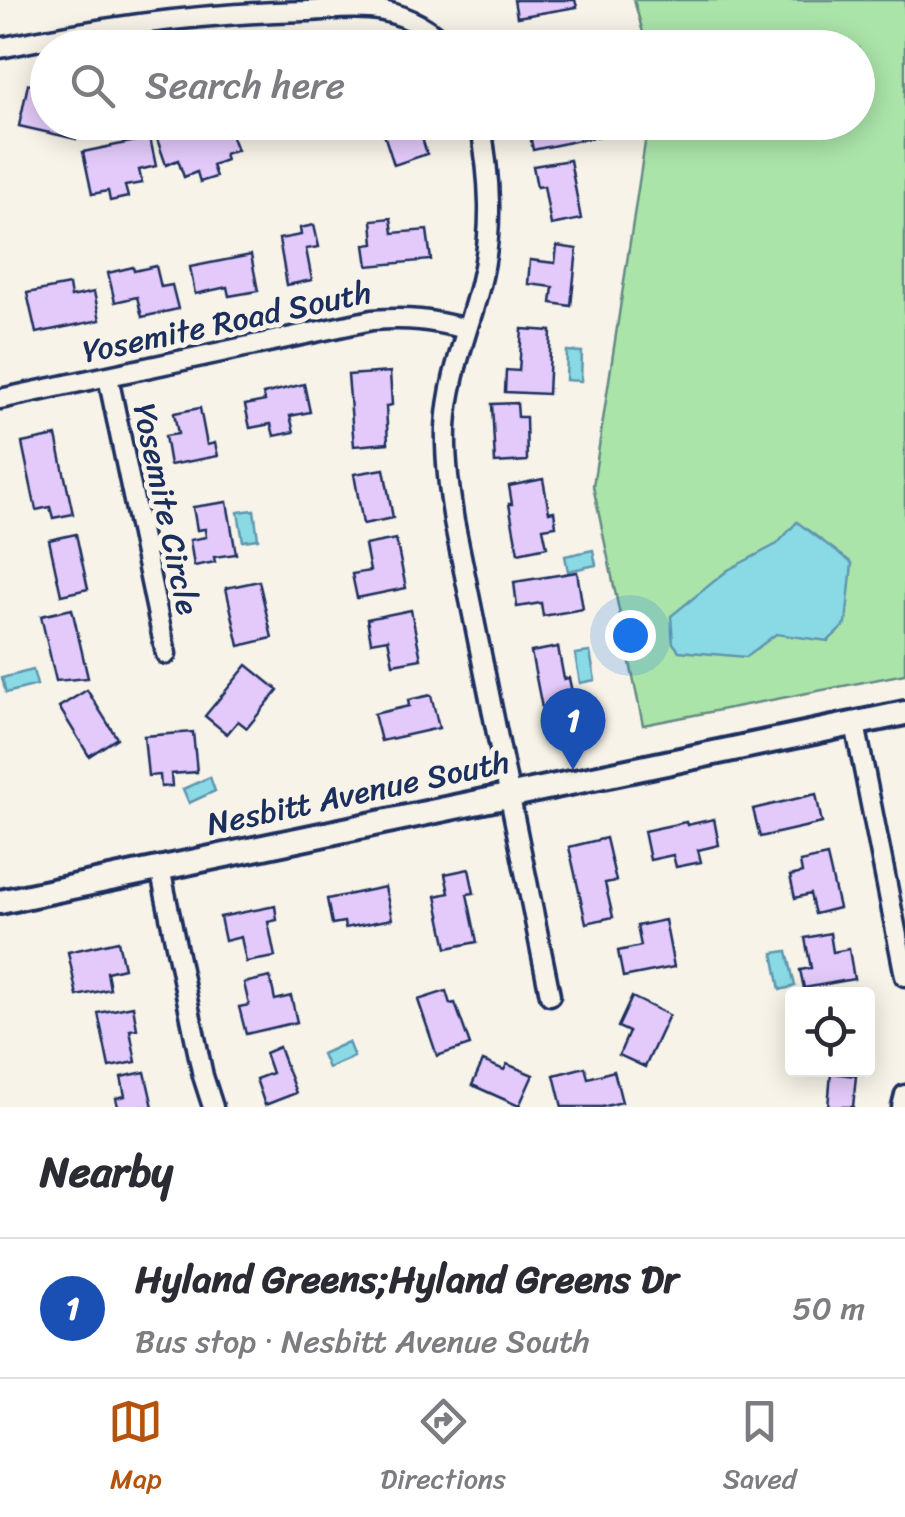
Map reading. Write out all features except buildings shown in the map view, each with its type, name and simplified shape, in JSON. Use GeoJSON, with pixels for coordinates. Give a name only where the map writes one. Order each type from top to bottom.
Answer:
{"type":"FeatureCollection","features":[{"type":"Feature","properties":{"kind":"street"},"geometry":{"type":"LineString","coordinates":[[94,30],[173,19],[378,10],[404,16],[430,30]]}},
{"type":"Feature","properties":{"kind":"street"},"geometry":{"type":"LineString","coordinates":[[0,48],[30,42]]}},
{"type":"Feature","properties":{"kind":"street"},"geometry":{"type":"LineString","coordinates":[[483,140],[489,186],[488,234],[481,283],[454,375],[447,474],[550,995]]}},
{"type":"Feature","properties":{"kind":"street","name":"Yosemite Road South"},"geometry":{"type":"LineString","coordinates":[[0,400],[372,320],[404,317],[466,329]]}},
{"type":"Feature","properties":{"kind":"street","name":"Yosemite Circle"},"geometry":{"type":"LineString","coordinates":[[108,376],[166,654]]}},
{"type":"Feature","properties":{"kind":"street","name":"Nesbitt Avenue South"},"geometry":{"type":"LineString","coordinates":[[0,902],[905,713]]}},
{"type":"Feature","properties":{"kind":"street"},"geometry":{"type":"LineString","coordinates":[[855,724],[905,976]]}},
{"type":"Feature","properties":{"kind":"street"},"geometry":{"type":"LineString","coordinates":[[160,868],[203,1076],[214,1107]]}},
{"type":"Feature","properties":{"kind":"street"},"geometry":{"type":"LineString","coordinates":[[902,1107],[905,1095]]}},
{"type":"Feature","properties":{"kind":"lane"},"geometry":{"type":"LineString","coordinates":[[131,25],[132,30]]}},
{"type":"Feature","properties":{"kind":"green space"},"geometry":{"type":"Polygon","coordinates":[[[634,0],[905,0],[905,674],[643,725],[593,486],[645,140],[875,140],[875,30],[642,30],[634,0]]]}},
{"type":"Feature","properties":{"kind":"water"},"geometry":{"type":"Polygon","coordinates":[[[567,351],[582,352],[581,381],[566,380],[567,351]]]}},
{"type":"Feature","properties":{"kind":"water"},"geometry":{"type":"Polygon","coordinates":[[[254,510],[258,539],[243,541],[238,512],[254,510]]]}},
{"type":"Feature","properties":{"kind":"water"},"geometry":{"type":"Polygon","coordinates":[[[797,522],[852,563],[846,624],[828,641],[776,634],[746,657],[679,651],[673,643],[671,616],[728,570],[777,544],[797,522]]]}},
{"type":"Feature","properties":{"kind":"water"},"geometry":{"type":"Polygon","coordinates":[[[593,550],[596,565],[568,571],[565,556],[593,550]]]}},
{"type":"Feature","properties":{"kind":"water"},"geometry":{"type":"Polygon","coordinates":[[[590,652],[595,680],[580,683],[575,654],[590,652]]]}},
{"type":"Feature","properties":{"kind":"water"},"geometry":{"type":"Polygon","coordinates":[[[33,670],[37,685],[6,693],[2,678],[33,670]]]}},
{"type":"Feature","properties":{"kind":"water"},"geometry":{"type":"Polygon","coordinates":[[[210,777],[215,791],[189,803],[183,789],[210,777]]]}},
{"type":"Feature","properties":{"kind":"water"},"geometry":{"type":"Polygon","coordinates":[[[787,951],[795,986],[780,990],[773,953],[787,951]]]}},
{"type":"Feature","properties":{"kind":"water"},"geometry":{"type":"Polygon","coordinates":[[[348,1042],[354,1057],[328,1068],[322,1054],[348,1042]]]}},
{"type":"Feature","properties":{"kind":"place","name":"Hyland Greens;Hyland Greens Dr"},"geometry":{"type":"Point","coordinates":[573,770]}}]}
